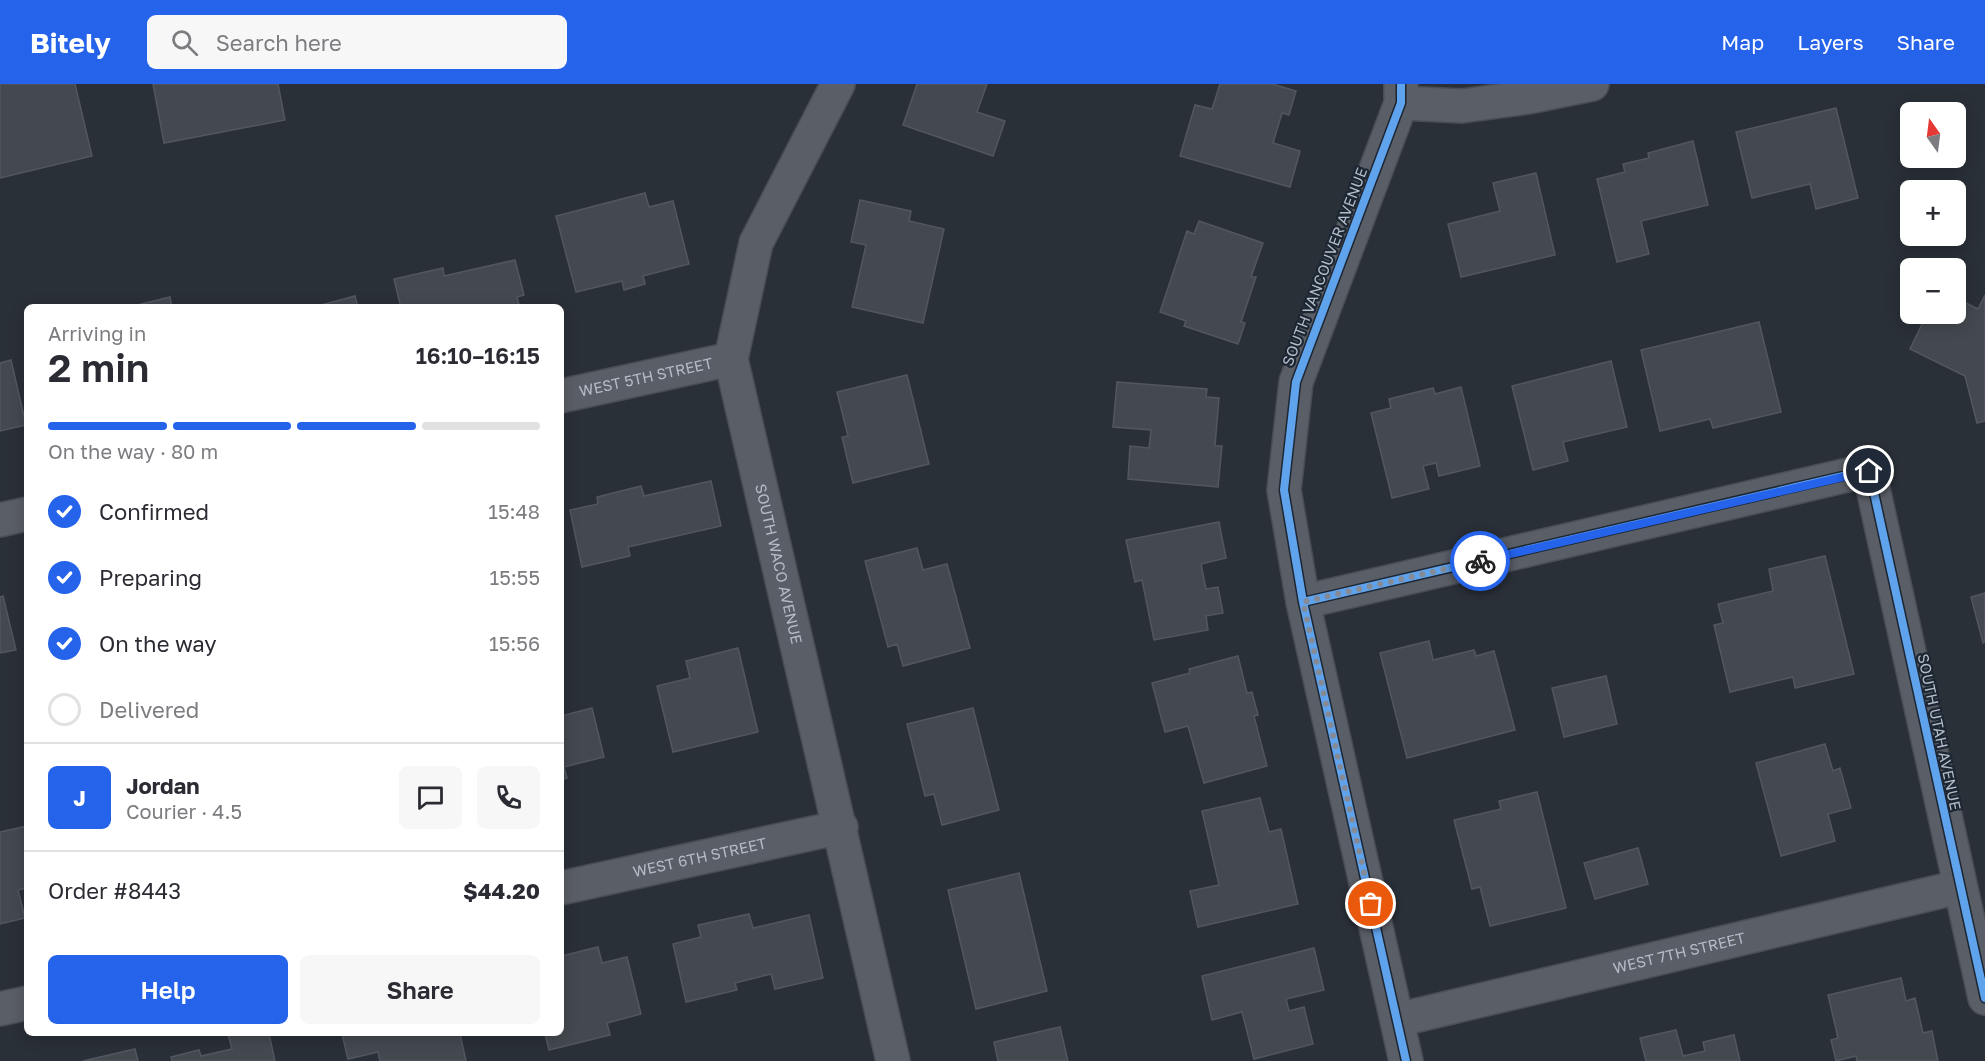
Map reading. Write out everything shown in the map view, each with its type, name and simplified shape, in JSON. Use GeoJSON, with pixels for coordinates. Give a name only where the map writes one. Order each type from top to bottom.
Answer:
{"type":"FeatureCollection","features":[{"type":"Feature","properties":{"kind":"street","name":"SOUTH WACO AVENUE"},"geometry":{"type":"LineString","coordinates":[[838,84],[756,243],[731,359],[841,827],[893,1061]]}},
{"type":"Feature","properties":{"kind":"street"},"geometry":{"type":"LineString","coordinates":[[1401,93],[1462,106],[1528,97],[1592,84]]}},
{"type":"Feature","properties":{"kind":"street","name":"SOUTH VANCOUVER AVENUE"},"geometry":{"type":"LineString","coordinates":[[1401,93],[1296,382],[1284,490],[1303,602],[1406,1061]]}},
{"type":"Feature","properties":{"kind":"street","name":"WEST 5TH STREET"},"geometry":{"type":"LineString","coordinates":[[564,395],[731,359]]}},
{"type":"Feature","properties":{"kind":"street","name":"SOUTH UTAH AVENUE"},"geometry":{"type":"LineString","coordinates":[[1303,602],[1869,471],[1985,998]]}},
{"type":"Feature","properties":{"kind":"street"},"geometry":{"type":"LineString","coordinates":[[0,520],[24,515]]}},
{"type":"Feature","properties":{"kind":"street","name":"WEST 6TH STREET"},"geometry":{"type":"LineString","coordinates":[[564,887],[841,827]]}},
{"type":"Feature","properties":{"kind":"street","name":"WEST 7TH STREET"},"geometry":{"type":"LineString","coordinates":[[1397,1020],[1959,887]]}},
{"type":"Feature","properties":{"kind":"street"},"geometry":{"type":"LineString","coordinates":[[0,1009],[24,1004]]}},
{"type":"Feature","properties":{"kind":"building"},"geometry":{"type":"Polygon","coordinates":[[[0,84],[75,84],[92,156],[0,178],[0,84]]]}},
{"type":"Feature","properties":{"kind":"building"},"geometry":{"type":"Polygon","coordinates":[[[153,84],[278,84],[285,120],[164,143],[153,84]]]}},
{"type":"Feature","properties":{"kind":"building"},"geometry":{"type":"Polygon","coordinates":[[[917,84],[987,84],[977,112],[1005,121],[993,156],[903,125],[917,84]]]}},
{"type":"Feature","properties":{"kind":"building"},"geometry":{"type":"Polygon","coordinates":[[[1220,84],[1272,84],[1296,91],[1289,115],[1282,113],[1273,143],[1300,151],[1290,187],[1180,156],[1195,105],[1212,109],[1220,84]]]}},
{"type":"Feature","properties":{"kind":"building"},"geometry":{"type":"Polygon","coordinates":[[[1836,108],[1858,198],[1816,209],[1810,184],[1752,198],[1736,132],[1836,108]]]}},
{"type":"Feature","properties":{"kind":"building"},"geometry":{"type":"Polygon","coordinates":[[[1693,141],[1708,205],[1641,221],[1649,254],[1617,262],[1597,179],[1625,172],[1623,164],[1649,158],[1648,153],[1693,141]]]}},
{"type":"Feature","properties":{"kind":"building"},"geometry":{"type":"Polygon","coordinates":[[[1536,173],[1555,255],[1461,277],[1448,224],[1500,211],[1493,183],[1536,173]]]}},
{"type":"Feature","properties":{"kind":"building"},"geometry":{"type":"Polygon","coordinates":[[[645,193],[649,207],[673,201],[689,264],[643,276],[645,284],[624,290],[622,281],[576,292],[556,216],[645,193]]]}},
{"type":"Feature","properties":{"kind":"building"},"geometry":{"type":"Polygon","coordinates":[[[860,200],[911,211],[909,221],[944,229],[923,323],[852,307],[866,245],[851,242],[860,200]]]}},
{"type":"Feature","properties":{"kind":"building"},"geometry":{"type":"Polygon","coordinates":[[[1199,221],[1263,243],[1251,277],[1256,277],[1241,322],[1245,323],[1238,344],[1184,326],[1186,321],[1160,312],[1187,231],[1194,234],[1199,221]]]}},
{"type":"Feature","properties":{"kind":"building"},"geometry":{"type":"Polygon","coordinates":[[[515,260],[524,295],[517,297],[519,304],[400,304],[394,279],[443,268],[444,276],[515,260]]]}},
{"type":"Feature","properties":{"kind":"building"},"geometry":{"type":"Polygon","coordinates":[[[1985,295],[1985,421],[1977,423],[1965,376],[1910,349],[1922,324],[1966,324],[1966,303],[1978,309],[1985,295]]]}},
{"type":"Feature","properties":{"kind":"building"},"geometry":{"type":"Polygon","coordinates":[[[355,296],[357,304],[325,304],[355,296]]]}},
{"type":"Feature","properties":{"kind":"building"},"geometry":{"type":"Polygon","coordinates":[[[170,297],[171,304],[141,304],[170,297]]]}},
{"type":"Feature","properties":{"kind":"building"},"geometry":{"type":"Polygon","coordinates":[[[1759,322],[1781,412],[1713,428],[1710,419],[1660,431],[1641,350],[1759,322]]]}},
{"type":"Feature","properties":{"kind":"building"},"geometry":{"type":"Polygon","coordinates":[[[11,360],[24,425],[0,431],[0,363],[11,360]]]}},
{"type":"Feature","properties":{"kind":"building"},"geometry":{"type":"Polygon","coordinates":[[[1611,361],[1627,427],[1563,442],[1568,461],[1533,470],[1512,386],[1611,361]]]}},
{"type":"Feature","properties":{"kind":"building"},"geometry":{"type":"Polygon","coordinates":[[[907,375],[929,464],[853,483],[842,437],[848,436],[837,392],[907,375]]]}},
{"type":"Feature","properties":{"kind":"building"},"geometry":{"type":"Polygon","coordinates":[[[1117,382],[1207,389],[1206,397],[1219,398],[1215,446],[1222,446],[1218,487],[1128,479],[1130,446],[1149,448],[1151,430],[1113,427],[1117,382]]]}},
{"type":"Feature","properties":{"kind":"building"},"geometry":{"type":"Polygon","coordinates":[[[1461,387],[1480,466],[1439,476],[1436,463],[1423,466],[1429,489],[1392,498],[1371,413],[1391,408],[1389,399],[1433,388],[1435,394],[1461,387]]]}},
{"type":"Feature","properties":{"kind":"building"},"geometry":{"type":"Polygon","coordinates":[[[711,481],[721,526],[628,547],[630,556],[582,567],[570,510],[598,504],[597,497],[641,486],[644,496],[711,481]]]}},
{"type":"Feature","properties":{"kind":"building"},"geometry":{"type":"Polygon","coordinates":[[[1219,522],[1226,558],[1201,564],[1206,589],[1218,587],[1223,613],[1206,616],[1208,630],[1154,640],[1142,580],[1135,582],[1126,540],[1219,522]]]}},
{"type":"Feature","properties":{"kind":"building"},"geometry":{"type":"Polygon","coordinates":[[[917,548],[923,570],[947,564],[970,648],[903,666],[897,644],[888,647],[865,561],[917,548]]]}},
{"type":"Feature","properties":{"kind":"building"},"geometry":{"type":"Polygon","coordinates":[[[1825,556],[1854,674],[1795,688],[1793,677],[1730,692],[1714,625],[1723,623],[1718,604],[1773,591],[1769,569],[1825,556]]]}},
{"type":"Feature","properties":{"kind":"building"},"geometry":{"type":"Polygon","coordinates":[[[1985,593],[1985,642],[1983,643],[1971,597],[1985,593]]]}},
{"type":"Feature","properties":{"kind":"building"},"geometry":{"type":"Polygon","coordinates":[[[3,596],[16,650],[0,653],[0,597],[3,596]]]}},
{"type":"Feature","properties":{"kind":"building"},"geometry":{"type":"Polygon","coordinates":[[[1429,641],[1433,660],[1474,650],[1476,656],[1494,651],[1515,730],[1407,758],[1380,653],[1429,641]]]}},
{"type":"Feature","properties":{"kind":"building"},"geometry":{"type":"Polygon","coordinates":[[[738,648],[758,732],[673,752],[657,686],[690,678],[686,661],[738,648]]]}},
{"type":"Feature","properties":{"kind":"building"},"geometry":{"type":"Polygon","coordinates":[[[1238,656],[1247,693],[1252,692],[1258,715],[1254,716],[1267,766],[1204,783],[1188,726],[1165,732],[1152,683],[1190,673],[1189,669],[1238,656]]]}},
{"type":"Feature","properties":{"kind":"building"},"geometry":{"type":"Polygon","coordinates":[[[1606,676],[1617,724],[1564,737],[1552,688],[1606,676]]]}},
{"type":"Feature","properties":{"kind":"building"},"geometry":{"type":"Polygon","coordinates":[[[592,708],[604,757],[564,767],[564,715],[592,708]]]}},
{"type":"Feature","properties":{"kind":"building"},"geometry":{"type":"Polygon","coordinates":[[[973,708],[999,810],[942,825],[934,794],[925,796],[907,724],[973,708]]]}},
{"type":"Feature","properties":{"kind":"building"},"geometry":{"type":"Polygon","coordinates":[[[1825,744],[1833,771],[1840,768],[1851,808],[1828,814],[1835,841],[1781,856],[1756,763],[1825,744]]]}},
{"type":"Feature","properties":{"kind":"building"},"geometry":{"type":"Polygon","coordinates":[[[1537,792],[1566,908],[1490,926],[1480,887],[1472,889],[1454,820],[1501,809],[1499,801],[1537,792]]]}},
{"type":"Feature","properties":{"kind":"building"},"geometry":{"type":"Polygon","coordinates":[[[1260,798],[1269,832],[1281,829],[1298,904],[1198,927],[1190,891],[1219,885],[1202,811],[1260,798]]]}},
{"type":"Feature","properties":{"kind":"building"},"geometry":{"type":"Polygon","coordinates":[[[24,827],[24,889],[18,890],[24,918],[0,924],[0,832],[24,827]]]}},
{"type":"Feature","properties":{"kind":"building"},"geometry":{"type":"Polygon","coordinates":[[[1638,848],[1648,884],[1595,899],[1584,863],[1638,848]]]}},
{"type":"Feature","properties":{"kind":"building"},"geometry":{"type":"Polygon","coordinates":[[[1019,873],[1047,991],[976,1009],[948,890],[1019,873]]]}},
{"type":"Feature","properties":{"kind":"building"},"geometry":{"type":"Polygon","coordinates":[[[749,914],[753,928],[809,915],[823,978],[775,989],[771,974],[735,983],[737,990],[686,1002],[673,944],[701,937],[698,925],[749,914]]]}},
{"type":"Feature","properties":{"kind":"building"},"geometry":{"type":"Polygon","coordinates":[[[598,947],[602,963],[627,957],[641,1014],[607,1023],[610,1035],[549,1050],[546,1036],[564,1036],[564,955],[598,947]]]}},
{"type":"Feature","properties":{"kind":"building"},"geometry":{"type":"Polygon","coordinates":[[[1314,948],[1324,990],[1286,999],[1289,1011],[1304,1007],[1313,1044],[1254,1059],[1242,1012],[1212,1020],[1202,976],[1314,948]]]}},
{"type":"Feature","properties":{"kind":"building"},"geometry":{"type":"Polygon","coordinates":[[[1901,978],[1906,1001],[1915,998],[1923,1033],[1932,1031],[1938,1061],[1857,1061],[1856,1056],[1836,1061],[1831,1040],[1838,1038],[1828,995],[1901,978]]]}},
{"type":"Feature","properties":{"kind":"building"},"geometry":{"type":"Polygon","coordinates":[[[1060,1027],[1068,1061],[998,1061],[994,1042],[1060,1027]]]}},
{"type":"Feature","properties":{"kind":"building"},"geometry":{"type":"Polygon","coordinates":[[[1676,1030],[1683,1056],[1705,1051],[1703,1042],[1734,1035],[1740,1061],[1646,1061],[1640,1038],[1676,1030]]]}},
{"type":"Feature","properties":{"kind":"building"},"geometry":{"type":"Polygon","coordinates":[[[229,1036],[269,1036],[275,1061],[172,1061],[171,1057],[199,1050],[201,1056],[232,1049],[229,1036]]]}},
{"type":"Feature","properties":{"kind":"building"},"geometry":{"type":"Polygon","coordinates":[[[342,1036],[460,1036],[466,1061],[380,1061],[378,1052],[348,1059],[342,1036]]]}},
{"type":"Feature","properties":{"kind":"building"},"geometry":{"type":"Polygon","coordinates":[[[135,1049],[138,1061],[83,1061],[135,1049]]]}},
{"type":"Feature","properties":{"kind":"cycle path"},"geometry":{"type":"LineString","coordinates":[[1401,84],[1401,103],[1296,382],[1284,490],[1303,602],[1406,1061]]}},
{"type":"Feature","properties":{"kind":"cycle path"},"geometry":{"type":"LineString","coordinates":[[1303,602],[1869,470],[1985,998]]}},
{"type":"Feature","properties":{"kind":"way so far"},"geometry":{"type":"LineString","coordinates":[[1371,904],[1303,602],[1480,561]]}},
{"type":"Feature","properties":{"kind":"route"},"geometry":{"type":"LineString","coordinates":[[1480,561],[1869,471]]}}]}
